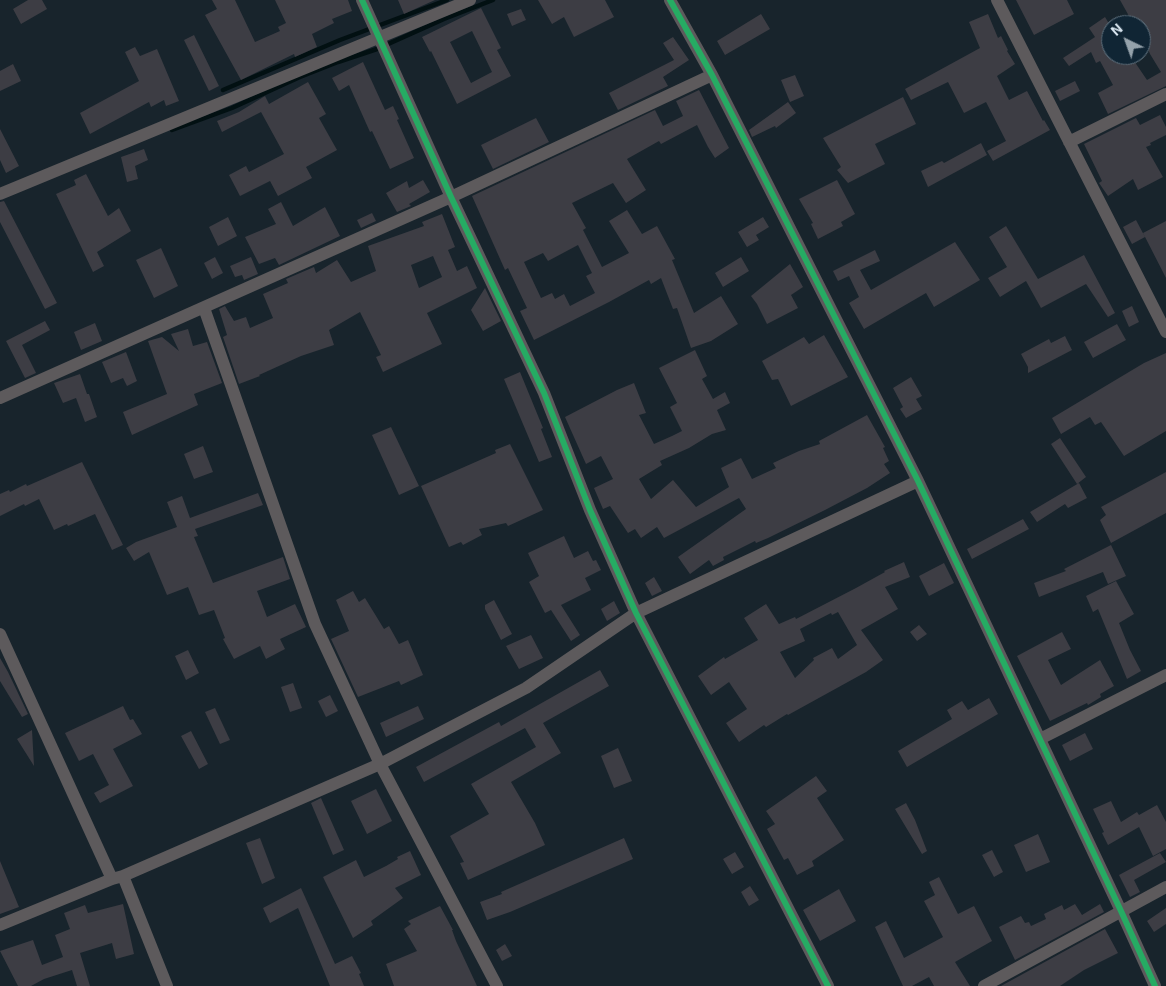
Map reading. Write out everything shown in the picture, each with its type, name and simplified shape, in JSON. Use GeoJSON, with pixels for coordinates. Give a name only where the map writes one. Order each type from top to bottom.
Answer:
{"type":"FeatureCollection","features":[{"type":"Feature","properties":{"kind":"street"},"geometry":{"type":"LineString","coordinates":[[362,0],[451,197],[544,393],[590,510],[636,614],[828,986]]}},
{"type":"Feature","properties":{"kind":"street"},"geometry":{"type":"LineString","coordinates":[[0,194],[470,0]]}},
{"type":"Feature","properties":{"kind":"street"},"geometry":{"type":"LineString","coordinates":[[670,0],[712,75],[918,481],[1155,986]]}},
{"type":"Feature","properties":{"kind":"street"},"geometry":{"type":"LineString","coordinates":[[997,0],[1166,332]]}},
{"type":"Feature","properties":{"kind":"street"},"geometry":{"type":"LineString","coordinates":[[0,398],[451,197],[712,75]]}},
{"type":"Feature","properties":{"kind":"street"},"geometry":{"type":"LineString","coordinates":[[1069,142],[1166,94]]}},
{"type":"Feature","properties":{"kind":"street"},"geometry":{"type":"LineString","coordinates":[[204,308],[315,624],[380,764],[497,986]]}},
{"type":"Feature","properties":{"kind":"street"},"geometry":{"type":"LineString","coordinates":[[0,925],[380,764],[526,688],[636,614],[918,481]]}},
{"type":"Feature","properties":{"kind":"street"},"geometry":{"type":"LineString","coordinates":[[0,634],[117,877],[167,986]]}},
{"type":"Feature","properties":{"kind":"street"},"geometry":{"type":"LineString","coordinates":[[1040,739],[1166,675]]}},
{"type":"Feature","properties":{"kind":"street"},"geometry":{"type":"LineString","coordinates":[[984,986],[1166,887]]}},
{"type":"Feature","properties":{"kind":"building"},"geometry":{"type":"Polygon","coordinates":[[[28,0],[42,0],[47,9],[21,24],[13,9],[28,0]]]}},
{"type":"Feature","properties":{"kind":"building"},"geometry":{"type":"Polygon","coordinates":[[[212,0],[235,0],[255,42],[280,31],[278,27],[286,23],[275,0],[348,0],[352,11],[332,19],[334,23],[312,34],[317,47],[295,57],[294,54],[241,80],[205,15],[217,9],[212,0]]]}},
{"type":"Feature","properties":{"kind":"building"},"geometry":{"type":"Polygon","coordinates":[[[398,0],[435,0],[404,14],[398,0]]]}},
{"type":"Feature","properties":{"kind":"building"},"geometry":{"type":"Polygon","coordinates":[[[538,0],[605,0],[614,17],[574,37],[564,17],[552,24],[538,0]]]}},
{"type":"Feature","properties":{"kind":"building"},"geometry":{"type":"Polygon","coordinates":[[[1016,0],[1067,0],[1074,14],[1034,35],[1016,0]]]}},
{"type":"Feature","properties":{"kind":"building"},"geometry":{"type":"Polygon","coordinates":[[[1120,0],[1166,0],[1166,86],[1108,114],[1098,93],[1113,85],[1102,65],[1137,65],[1147,80],[1161,72],[1151,56],[1151,15],[1128,15],[1120,0]]]}},
{"type":"Feature","properties":{"kind":"building"},"geometry":{"type":"Polygon","coordinates":[[[481,8],[501,48],[497,50],[511,76],[457,104],[422,37],[481,8]],[[472,31],[450,42],[471,83],[492,72],[472,31]]]}},
{"type":"Feature","properties":{"kind":"building"},"geometry":{"type":"Polygon","coordinates":[[[521,9],[526,20],[512,26],[507,14],[521,9]]]}},
{"type":"Feature","properties":{"kind":"building"},"geometry":{"type":"Polygon","coordinates":[[[761,14],[770,29],[725,55],[717,41],[761,14]]]}},
{"type":"Feature","properties":{"kind":"building"},"geometry":{"type":"Polygon","coordinates":[[[988,14],[998,38],[1001,36],[1015,64],[997,76],[1009,100],[1027,91],[1050,130],[993,161],[987,151],[1006,141],[986,102],[964,113],[948,82],[911,100],[905,89],[980,48],[969,22],[988,14]]]}},
{"type":"Feature","properties":{"kind":"building"},"geometry":{"type":"Polygon","coordinates":[[[1101,20],[1101,63],[1100,61],[1096,63],[1091,52],[1069,66],[1063,58],[1095,37],[1089,28],[1101,20]]]}},
{"type":"Feature","properties":{"kind":"building"},"geometry":{"type":"Polygon","coordinates":[[[194,35],[219,86],[209,91],[184,40],[194,35]]]}},
{"type":"Feature","properties":{"kind":"building"},"geometry":{"type":"Polygon","coordinates":[[[673,37],[689,60],[663,77],[668,86],[618,110],[609,93],[674,60],[663,43],[673,37]]]}},
{"type":"Feature","properties":{"kind":"building"},"geometry":{"type":"Polygon","coordinates":[[[135,47],[140,56],[157,49],[179,101],[166,106],[164,100],[151,107],[149,102],[90,134],[80,113],[139,81],[125,52],[135,47]]]}},
{"type":"Feature","properties":{"kind":"building"},"geometry":{"type":"Polygon","coordinates":[[[363,62],[385,110],[393,106],[399,119],[397,120],[414,158],[390,169],[372,131],[370,132],[349,85],[339,91],[332,78],[363,62]]]}},
{"type":"Feature","properties":{"kind":"building"},"geometry":{"type":"Polygon","coordinates":[[[13,64],[21,81],[0,91],[0,71],[13,64]]]}},
{"type":"Feature","properties":{"kind":"building"},"geometry":{"type":"Polygon","coordinates":[[[795,75],[804,96],[790,102],[781,80],[795,75]]]}},
{"type":"Feature","properties":{"kind":"building"},"geometry":{"type":"Polygon","coordinates":[[[1075,81],[1080,91],[1060,101],[1055,91],[1075,81]]]}},
{"type":"Feature","properties":{"kind":"building"},"geometry":{"type":"Polygon","coordinates":[[[308,82],[326,114],[319,118],[337,150],[306,167],[312,178],[278,196],[270,181],[240,196],[229,175],[246,166],[249,172],[284,154],[261,112],[222,132],[217,121],[239,112],[265,96],[269,104],[308,82]]]}},
{"type":"Feature","properties":{"kind":"building"},"geometry":{"type":"Polygon","coordinates":[[[699,90],[729,148],[715,158],[697,125],[661,144],[659,141],[627,159],[646,190],[626,203],[613,183],[572,203],[586,228],[583,230],[602,267],[629,253],[609,221],[627,210],[642,234],[657,226],[675,259],[672,260],[694,313],[721,296],[738,324],[711,341],[691,348],[677,308],[673,309],[661,278],[651,284],[649,280],[534,340],[520,311],[527,308],[508,268],[505,270],[472,196],[655,110],[663,126],[683,116],[676,101],[699,90]],[[578,245],[548,261],[543,253],[524,262],[541,298],[552,293],[555,299],[564,294],[570,306],[595,293],[586,276],[592,273],[578,245]]]}},
{"type":"Feature","properties":{"kind":"building"},"geometry":{"type":"Polygon","coordinates":[[[903,97],[916,124],[875,144],[885,164],[848,183],[837,170],[841,167],[823,138],[903,97]]]}},
{"type":"Feature","properties":{"kind":"building"},"geometry":{"type":"Polygon","coordinates":[[[788,102],[796,113],[776,128],[775,126],[752,137],[749,130],[788,102]]]}},
{"type":"Feature","properties":{"kind":"building"},"geometry":{"type":"Polygon","coordinates":[[[1160,115],[1166,127],[1166,135],[1146,147],[1163,177],[1138,190],[1133,179],[1108,196],[1099,183],[1102,181],[1084,144],[1136,118],[1140,125],[1160,115]]]}},
{"type":"Feature","properties":{"kind":"building"},"geometry":{"type":"Polygon","coordinates":[[[536,118],[549,142],[493,169],[481,145],[536,118]]]}},
{"type":"Feature","properties":{"kind":"building"},"geometry":{"type":"Polygon","coordinates":[[[0,129],[19,166],[6,173],[0,160],[0,129]]]}},
{"type":"Feature","properties":{"kind":"building"},"geometry":{"type":"Polygon","coordinates":[[[981,143],[987,155],[928,187],[921,171],[942,161],[944,163],[981,143]]]}},
{"type":"Feature","properties":{"kind":"building"},"geometry":{"type":"Polygon","coordinates":[[[144,149],[148,160],[135,166],[138,179],[127,182],[121,157],[144,149]]]}},
{"type":"Feature","properties":{"kind":"building"},"geometry":{"type":"Polygon","coordinates":[[[86,174],[108,216],[119,208],[131,231],[97,252],[104,266],[93,272],[56,194],[76,185],[74,180],[86,174]]]}},
{"type":"Feature","properties":{"kind":"building"},"geometry":{"type":"Polygon","coordinates":[[[423,180],[430,192],[409,204],[411,206],[397,212],[386,193],[407,181],[409,188],[423,180]]]}},
{"type":"Feature","properties":{"kind":"building"},"geometry":{"type":"Polygon","coordinates":[[[837,180],[855,214],[841,222],[843,226],[818,239],[811,224],[813,223],[799,199],[837,180]]]}},
{"type":"Feature","properties":{"kind":"building"},"geometry":{"type":"Polygon","coordinates":[[[4,201],[57,303],[45,309],[0,222],[0,202],[4,201]]]}},
{"type":"Feature","properties":{"kind":"building"},"geometry":{"type":"Polygon","coordinates":[[[281,202],[293,226],[325,207],[340,236],[279,265],[275,258],[259,264],[245,237],[276,224],[268,209],[281,202]]]}},
{"type":"Feature","properties":{"kind":"building"},"geometry":{"type":"Polygon","coordinates":[[[372,213],[376,221],[361,228],[357,220],[372,213]]]}},
{"type":"Feature","properties":{"kind":"building"},"geometry":{"type":"Polygon","coordinates":[[[442,214],[455,247],[448,250],[457,271],[467,266],[477,288],[427,313],[442,344],[383,372],[376,357],[381,355],[360,312],[329,330],[334,345],[301,356],[239,384],[223,337],[227,335],[219,309],[225,306],[234,321],[246,317],[250,328],[273,318],[263,294],[288,283],[286,279],[314,267],[316,273],[337,260],[351,282],[376,271],[368,246],[424,226],[422,222],[442,214]],[[433,256],[411,265],[419,288],[442,277],[433,256]]]}},
{"type":"Feature","properties":{"kind":"building"},"geometry":{"type":"Polygon","coordinates":[[[228,217],[237,236],[218,246],[209,227],[228,217]]]}},
{"type":"Feature","properties":{"kind":"building"},"geometry":{"type":"Polygon","coordinates":[[[763,217],[769,227],[756,235],[759,240],[747,247],[738,232],[763,217]]]}},
{"type":"Feature","properties":{"kind":"building"},"geometry":{"type":"Polygon","coordinates":[[[1136,220],[1145,237],[1132,244],[1123,227],[1136,220]]]}},
{"type":"Feature","properties":{"kind":"building"},"geometry":{"type":"Polygon","coordinates":[[[1166,221],[1166,278],[1143,233],[1166,221]]]}},
{"type":"Feature","properties":{"kind":"building"},"geometry":{"type":"Polygon","coordinates":[[[1006,226],[1038,279],[1084,255],[1115,313],[1108,317],[1086,284],[1041,308],[1026,281],[1000,297],[988,278],[1007,267],[989,237],[1006,226]]]}},
{"type":"Feature","properties":{"kind":"building"},"geometry":{"type":"Polygon","coordinates":[[[955,242],[980,280],[934,307],[926,293],[864,329],[849,303],[859,297],[849,276],[838,281],[833,271],[875,250],[880,261],[860,270],[871,290],[955,242]]]}},
{"type":"Feature","properties":{"kind":"building"},"geometry":{"type":"Polygon","coordinates":[[[161,248],[178,286],[154,298],[136,260],[161,248]]]}},
{"type":"Feature","properties":{"kind":"building"},"geometry":{"type":"Polygon","coordinates":[[[215,257],[223,273],[212,279],[204,263],[215,257]]]}},
{"type":"Feature","properties":{"kind":"building"},"geometry":{"type":"Polygon","coordinates":[[[251,257],[258,274],[244,280],[242,275],[235,277],[230,266],[251,257]]]}},
{"type":"Feature","properties":{"kind":"building"},"geometry":{"type":"Polygon","coordinates":[[[741,257],[749,271],[723,287],[715,273],[741,257]]]}},
{"type":"Feature","properties":{"kind":"building"},"geometry":{"type":"Polygon","coordinates":[[[790,264],[803,287],[791,295],[798,308],[767,324],[751,296],[790,264]]]}},
{"type":"Feature","properties":{"kind":"building"},"geometry":{"type":"Polygon","coordinates":[[[485,288],[501,321],[483,331],[471,310],[485,288]]]}},
{"type":"Feature","properties":{"kind":"building"},"geometry":{"type":"Polygon","coordinates":[[[1132,306],[1139,322],[1129,327],[1122,311],[1132,306]]]}},
{"type":"Feature","properties":{"kind":"building"},"geometry":{"type":"Polygon","coordinates":[[[45,321],[50,330],[22,345],[36,373],[25,378],[6,341],[45,321]]]}},
{"type":"Feature","properties":{"kind":"building"},"geometry":{"type":"Polygon","coordinates":[[[95,323],[102,341],[81,350],[74,332],[95,323]]]}},
{"type":"Feature","properties":{"kind":"building"},"geometry":{"type":"Polygon","coordinates":[[[1117,324],[1126,340],[1093,358],[1084,342],[1117,324]]]}},
{"type":"Feature","properties":{"kind":"building"},"geometry":{"type":"Polygon","coordinates":[[[188,329],[193,346],[207,342],[222,383],[194,394],[198,405],[132,435],[123,412],[167,394],[148,341],[162,337],[179,351],[171,334],[188,329]]]}},
{"type":"Feature","properties":{"kind":"building"},"geometry":{"type":"Polygon","coordinates":[[[824,335],[848,377],[791,406],[778,379],[772,380],[762,361],[804,337],[809,344],[824,335]]]}},
{"type":"Feature","properties":{"kind":"building"},"geometry":{"type":"Polygon","coordinates":[[[1065,336],[1072,350],[1028,373],[1028,367],[1021,354],[1049,339],[1051,343],[1065,336]]]}},
{"type":"Feature","properties":{"kind":"building"},"geometry":{"type":"Polygon","coordinates":[[[695,350],[707,376],[702,379],[713,399],[725,392],[730,403],[717,410],[726,430],[712,434],[689,448],[660,461],[662,465],[639,479],[651,499],[673,480],[696,507],[729,487],[721,468],[741,458],[752,479],[776,468],[773,463],[820,444],[819,441],[867,415],[885,447],[883,448],[889,461],[884,464],[890,473],[867,488],[825,510],[768,538],[756,543],[755,541],[723,557],[724,560],[713,566],[709,560],[690,574],[678,557],[746,509],[739,498],[664,538],[657,527],[641,538],[635,529],[628,533],[610,506],[603,509],[594,488],[613,479],[601,456],[586,464],[565,417],[634,383],[646,413],[639,415],[654,444],[682,431],[670,407],[677,403],[659,368],[695,350]]]}},
{"type":"Feature","properties":{"kind":"building"},"geometry":{"type":"Polygon","coordinates":[[[126,352],[137,381],[127,386],[123,378],[111,383],[102,362],[126,352]]]}},
{"type":"Feature","properties":{"kind":"building"},"geometry":{"type":"Polygon","coordinates":[[[1166,353],[1166,431],[1124,456],[1101,422],[1095,425],[1090,417],[1061,434],[1052,418],[1144,363],[1166,353]]]}},
{"type":"Feature","properties":{"kind":"building"},"geometry":{"type":"Polygon","coordinates":[[[520,372],[543,428],[541,429],[552,457],[539,462],[504,379],[520,372]]]}},
{"type":"Feature","properties":{"kind":"building"},"geometry":{"type":"Polygon","coordinates":[[[80,374],[97,417],[85,422],[76,398],[63,403],[54,383],[80,374]]]}},
{"type":"Feature","properties":{"kind":"building"},"geometry":{"type":"Polygon","coordinates":[[[911,377],[922,396],[916,399],[922,409],[906,418],[900,409],[903,407],[893,388],[911,377]]]}},
{"type":"Feature","properties":{"kind":"building"},"geometry":{"type":"Polygon","coordinates":[[[391,427],[419,486],[399,495],[372,435],[391,427]]]}},
{"type":"Feature","properties":{"kind":"building"},"geometry":{"type":"Polygon","coordinates":[[[1060,438],[1086,477],[1077,484],[1051,444],[1060,438]]]}},
{"type":"Feature","properties":{"kind":"building"},"geometry":{"type":"Polygon","coordinates":[[[510,444],[543,510],[508,526],[506,523],[479,529],[482,535],[463,545],[461,542],[449,547],[421,486],[496,453],[495,450],[510,444]]]}},
{"type":"Feature","properties":{"kind":"building"},"geometry":{"type":"Polygon","coordinates":[[[203,446],[213,472],[194,479],[184,454],[203,446]]]}},
{"type":"Feature","properties":{"kind":"building"},"geometry":{"type":"Polygon","coordinates":[[[82,462],[123,545],[112,550],[95,514],[54,530],[39,499],[0,516],[0,494],[9,490],[10,492],[26,484],[27,486],[82,462]]]}},
{"type":"Feature","properties":{"kind":"building"},"geometry":{"type":"Polygon","coordinates":[[[1166,472],[1166,513],[1111,543],[1100,520],[1106,515],[1101,507],[1166,472]]]}},
{"type":"Feature","properties":{"kind":"building"},"geometry":{"type":"Polygon","coordinates":[[[1079,483],[1087,498],[1068,508],[1065,504],[1037,522],[1030,512],[1079,483]]]}},
{"type":"Feature","properties":{"kind":"building"},"geometry":{"type":"Polygon","coordinates":[[[258,493],[263,505],[195,529],[198,536],[194,537],[213,583],[283,557],[290,579],[257,591],[267,617],[295,604],[306,627],[280,639],[285,649],[266,659],[260,646],[234,659],[223,639],[225,638],[214,610],[199,615],[188,587],[167,595],[149,552],[134,561],[126,548],[136,542],[177,527],[167,502],[182,496],[190,518],[258,493]]]}},
{"type":"Feature","properties":{"kind":"building"},"geometry":{"type":"Polygon","coordinates":[[[1023,519],[1029,529],[972,559],[967,549],[1023,519]]]}},
{"type":"Feature","properties":{"kind":"building"},"geometry":{"type":"Polygon","coordinates":[[[564,536],[574,558],[588,551],[593,561],[596,560],[601,570],[585,578],[591,590],[561,605],[580,635],[571,641],[551,610],[545,613],[529,582],[539,576],[528,553],[564,536]]]}},
{"type":"Feature","properties":{"kind":"building"},"geometry":{"type":"Polygon","coordinates":[[[1111,545],[1126,576],[1108,584],[1103,572],[1039,597],[1034,583],[1066,571],[1064,569],[1111,545]]]}},
{"type":"Feature","properties":{"kind":"building"},"geometry":{"type":"Polygon","coordinates":[[[904,562],[910,577],[885,587],[898,609],[861,630],[883,660],[866,672],[788,715],[766,727],[764,725],[739,742],[726,723],[747,709],[729,682],[711,695],[698,676],[724,657],[725,659],[758,640],[744,618],[766,604],[779,624],[795,617],[796,619],[856,588],[884,571],[904,562]],[[838,612],[832,615],[831,613],[800,629],[805,641],[780,652],[795,678],[814,660],[813,658],[832,648],[838,659],[857,645],[838,612]]]}},
{"type":"Feature","properties":{"kind":"building"},"geometry":{"type":"Polygon","coordinates":[[[944,563],[954,583],[929,596],[919,576],[944,563]]]}},
{"type":"Feature","properties":{"kind":"building"},"geometry":{"type":"Polygon","coordinates":[[[654,577],[662,591],[652,596],[645,583],[654,577]]]}},
{"type":"Feature","properties":{"kind":"building"},"geometry":{"type":"Polygon","coordinates":[[[1116,581],[1134,614],[1119,623],[1141,671],[1127,679],[1098,609],[1093,612],[1086,596],[1116,581]]]}},
{"type":"Feature","properties":{"kind":"building"},"geometry":{"type":"Polygon","coordinates":[[[353,591],[359,602],[365,598],[384,629],[389,626],[399,644],[408,640],[423,675],[401,685],[399,681],[358,697],[331,639],[349,631],[336,600],[353,591]]]}},
{"type":"Feature","properties":{"kind":"building"},"geometry":{"type":"Polygon","coordinates":[[[494,600],[512,634],[501,640],[485,609],[485,605],[494,600]]]}},
{"type":"Feature","properties":{"kind":"building"},"geometry":{"type":"Polygon","coordinates":[[[614,601],[620,613],[607,621],[601,609],[614,601]]]}},
{"type":"Feature","properties":{"kind":"building"},"geometry":{"type":"Polygon","coordinates":[[[919,625],[927,634],[917,641],[910,632],[919,625]]]}},
{"type":"Feature","properties":{"kind":"building"},"geometry":{"type":"Polygon","coordinates":[[[1062,632],[1071,649],[1048,660],[1061,685],[1100,660],[1114,686],[1100,694],[1101,697],[1088,705],[1087,703],[1050,721],[1017,656],[1062,632]]]}},
{"type":"Feature","properties":{"kind":"building"},"geometry":{"type":"Polygon","coordinates":[[[531,635],[543,658],[519,669],[506,646],[531,635]]]}},
{"type":"Feature","properties":{"kind":"building"},"geometry":{"type":"Polygon","coordinates":[[[188,650],[199,673],[186,680],[175,656],[188,650]]]}},
{"type":"Feature","properties":{"kind":"building"},"geometry":{"type":"Polygon","coordinates":[[[0,658],[28,714],[22,717],[0,681],[0,658]]]}},
{"type":"Feature","properties":{"kind":"building"},"geometry":{"type":"Polygon","coordinates":[[[600,670],[609,686],[543,723],[561,753],[511,782],[535,823],[545,845],[468,880],[460,863],[464,862],[450,836],[489,814],[471,784],[536,747],[525,728],[424,782],[416,767],[499,722],[501,726],[600,670]]]}},
{"type":"Feature","properties":{"kind":"building"},"geometry":{"type":"Polygon","coordinates":[[[293,683],[302,708],[290,712],[281,687],[293,683]]]}},
{"type":"Feature","properties":{"kind":"building"},"geometry":{"type":"Polygon","coordinates":[[[330,695],[338,711],[326,717],[318,701],[330,695]]]}},
{"type":"Feature","properties":{"kind":"building"},"geometry":{"type":"Polygon","coordinates":[[[989,698],[998,714],[907,767],[898,751],[952,719],[947,710],[962,701],[968,710],[989,698]]]}},
{"type":"Feature","properties":{"kind":"building"},"geometry":{"type":"Polygon","coordinates":[[[123,706],[130,720],[133,719],[142,734],[113,749],[133,786],[100,803],[94,793],[109,785],[93,754],[79,761],[65,733],[123,706]]]}},
{"type":"Feature","properties":{"kind":"building"},"geometry":{"type":"Polygon","coordinates":[[[418,706],[424,719],[386,737],[380,723],[418,706]]]}},
{"type":"Feature","properties":{"kind":"building"},"geometry":{"type":"Polygon","coordinates":[[[215,708],[230,740],[220,744],[205,712],[215,708]]]}},
{"type":"Feature","properties":{"kind":"building"},"geometry":{"type":"Polygon","coordinates":[[[32,730],[34,766],[17,739],[32,730]]]}},
{"type":"Feature","properties":{"kind":"building"},"geometry":{"type":"Polygon","coordinates":[[[191,731],[208,764],[199,769],[181,736],[191,731]]]}},
{"type":"Feature","properties":{"kind":"building"},"geometry":{"type":"Polygon","coordinates":[[[1085,733],[1093,749],[1070,761],[1062,745],[1085,733]]]}},
{"type":"Feature","properties":{"kind":"building"},"geometry":{"type":"Polygon","coordinates":[[[618,748],[632,781],[614,788],[601,756],[618,748]]]}},
{"type":"Feature","properties":{"kind":"building"},"geometry":{"type":"Polygon","coordinates":[[[816,776],[827,791],[817,798],[844,840],[812,861],[814,866],[797,875],[788,858],[784,860],[767,829],[775,824],[766,811],[816,776]]]}},
{"type":"Feature","properties":{"kind":"building"},"geometry":{"type":"Polygon","coordinates":[[[376,789],[392,821],[367,834],[351,801],[376,789]]]}},
{"type":"Feature","properties":{"kind":"building"},"geometry":{"type":"Polygon","coordinates":[[[321,798],[344,850],[333,855],[311,803],[321,798]]]}},
{"type":"Feature","properties":{"kind":"building"},"geometry":{"type":"Polygon","coordinates":[[[1111,801],[1121,822],[1137,812],[1139,815],[1157,805],[1166,822],[1166,849],[1153,856],[1139,827],[1108,845],[1093,809],[1111,801]]]}},
{"type":"Feature","properties":{"kind":"building"},"geometry":{"type":"Polygon","coordinates":[[[906,803],[927,851],[922,854],[895,809],[906,803]]]}},
{"type":"Feature","properties":{"kind":"building"},"geometry":{"type":"Polygon","coordinates":[[[1038,834],[1050,862],[1026,872],[1014,845],[1038,834]]]}},
{"type":"Feature","properties":{"kind":"building"},"geometry":{"type":"Polygon","coordinates":[[[260,838],[275,878],[262,884],[246,843],[260,838]]]}},
{"type":"Feature","properties":{"kind":"building"},"geometry":{"type":"Polygon","coordinates":[[[624,838],[633,859],[487,920],[480,902],[502,894],[501,892],[624,838]]]}},
{"type":"Feature","properties":{"kind":"building"},"geometry":{"type":"Polygon","coordinates":[[[992,850],[1003,872],[994,877],[982,855],[992,850]]]}},
{"type":"Feature","properties":{"kind":"building"},"geometry":{"type":"Polygon","coordinates":[[[410,851],[421,875],[395,888],[403,898],[371,921],[373,925],[353,938],[323,877],[356,860],[364,877],[410,851]]]}},
{"type":"Feature","properties":{"kind":"building"},"geometry":{"type":"Polygon","coordinates":[[[735,852],[744,867],[732,874],[723,859],[735,852]]]}},
{"type":"Feature","properties":{"kind":"building"},"geometry":{"type":"Polygon","coordinates":[[[1160,853],[1166,862],[1134,880],[1140,892],[1130,897],[1119,875],[1160,853]]]}},
{"type":"Feature","properties":{"kind":"building"},"geometry":{"type":"Polygon","coordinates":[[[0,861],[19,907],[0,914],[0,861]]]}},
{"type":"Feature","properties":{"kind":"building"},"geometry":{"type":"Polygon","coordinates":[[[939,877],[958,914],[974,906],[992,941],[955,962],[970,986],[934,986],[929,977],[912,986],[903,986],[875,927],[886,921],[904,958],[943,937],[924,901],[935,895],[929,882],[939,877]]]}},
{"type":"Feature","properties":{"kind":"building"},"geometry":{"type":"Polygon","coordinates":[[[750,886],[759,900],[749,906],[741,892],[750,886]]]}},
{"type":"Feature","properties":{"kind":"building"},"geometry":{"type":"Polygon","coordinates":[[[301,888],[335,964],[352,956],[361,973],[359,974],[364,986],[330,986],[298,908],[270,923],[263,908],[301,888]]]}},
{"type":"Feature","properties":{"kind":"building"},"geometry":{"type":"Polygon","coordinates":[[[839,889],[856,921],[820,941],[803,910],[839,889]]]}},
{"type":"Feature","properties":{"kind":"building"},"geometry":{"type":"Polygon","coordinates":[[[123,904],[134,954],[116,959],[112,943],[80,953],[90,986],[77,986],[72,970],[44,979],[31,986],[18,986],[0,951],[33,940],[42,965],[63,957],[55,935],[70,929],[64,913],[85,905],[88,913],[123,904]]]}},
{"type":"Feature","properties":{"kind":"building"},"geometry":{"type":"Polygon","coordinates":[[[1075,904],[1082,915],[1100,904],[1104,912],[1015,960],[999,927],[1021,916],[1025,923],[1029,922],[1031,926],[1046,919],[1044,914],[1062,905],[1064,910],[1075,904]]]}},
{"type":"Feature","properties":{"kind":"building"},"geometry":{"type":"Polygon","coordinates":[[[440,906],[453,930],[456,941],[477,986],[394,986],[386,964],[417,951],[404,929],[411,924],[408,921],[440,906]]]}},
{"type":"Feature","properties":{"kind":"building"},"geometry":{"type":"Polygon","coordinates":[[[1166,908],[1166,924],[1154,932],[1147,921],[1166,908]]]}},
{"type":"Feature","properties":{"kind":"building"},"geometry":{"type":"Polygon","coordinates":[[[1105,929],[1118,953],[1084,970],[1060,986],[1001,986],[1105,929]]]}},
{"type":"Feature","properties":{"kind":"building"},"geometry":{"type":"Polygon","coordinates":[[[505,944],[512,956],[502,961],[496,950],[505,944]]]}},
{"type":"Feature","properties":{"kind":"waterway"},"geometry":{"type":"LineString","coordinates":[[223,90],[340,40],[447,0]]}},
{"type":"Feature","properties":{"kind":"waterway"},"geometry":{"type":"LineString","coordinates":[[172,130],[232,108],[300,77],[377,49],[444,19],[493,0]]}},
{"type":"Feature","properties":{"kind":"cycle path"},"geometry":{"type":"LineString","coordinates":[[362,0],[451,197],[544,393],[590,510],[636,613],[828,986]]}},
{"type":"Feature","properties":{"kind":"cycle path"},"geometry":{"type":"LineString","coordinates":[[670,0],[712,75],[918,481],[1155,986]]}}]}
